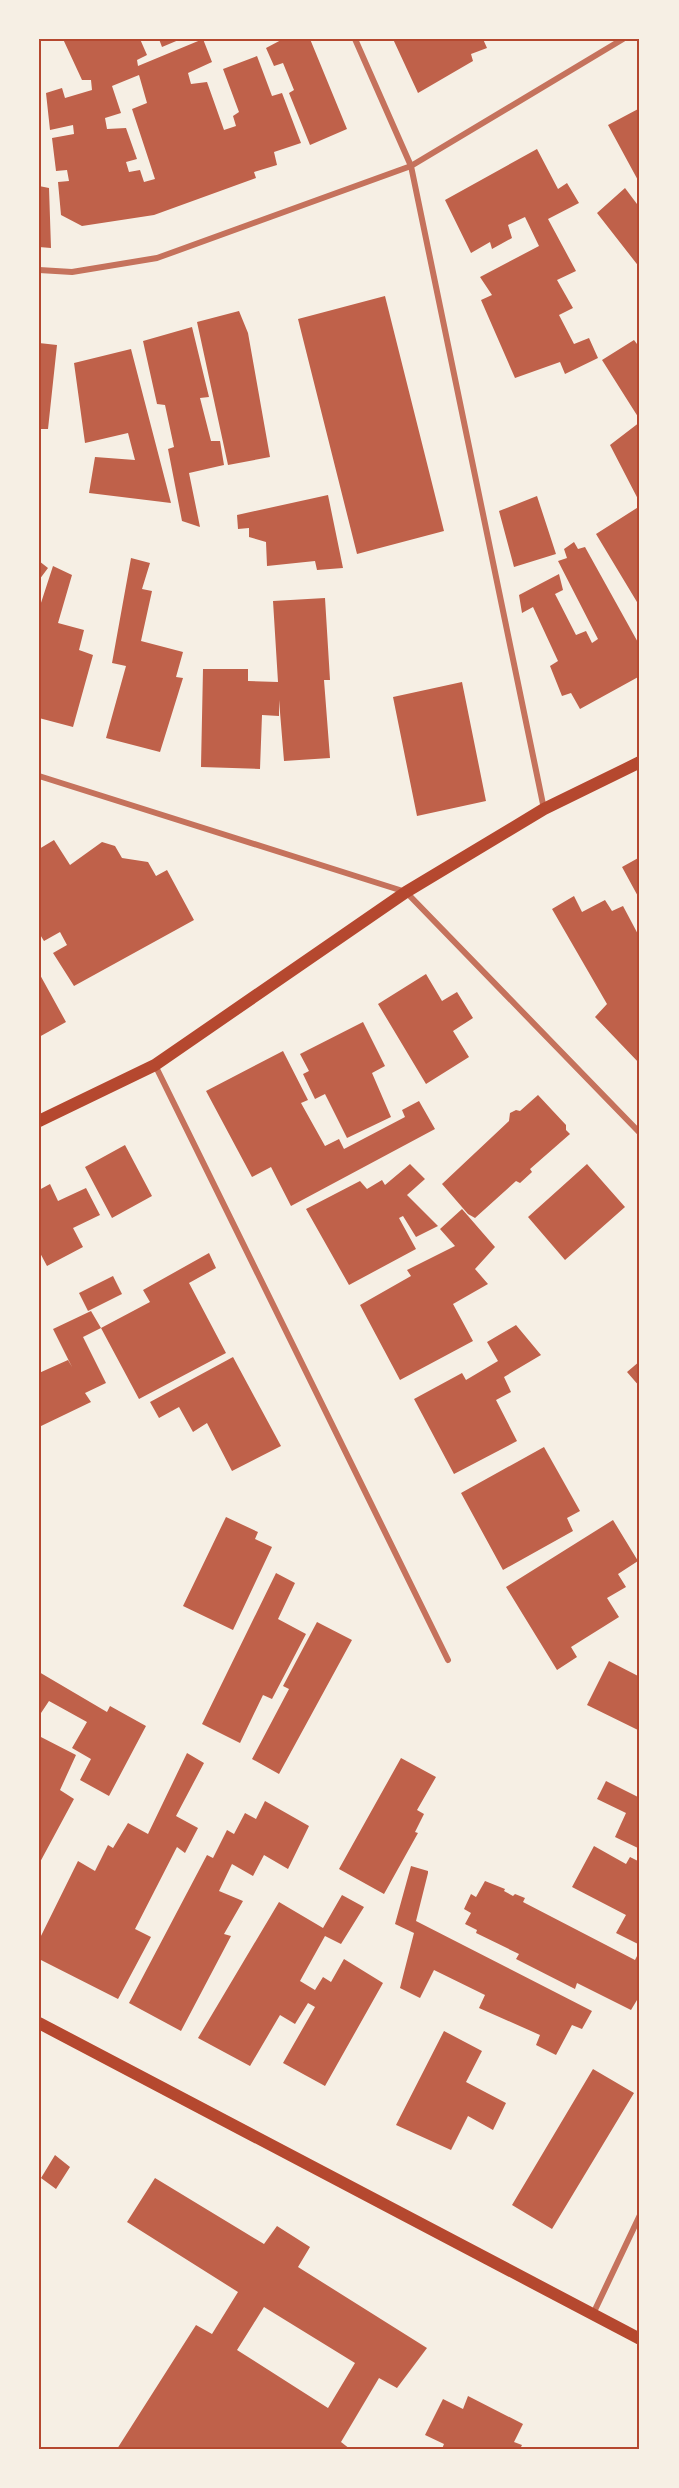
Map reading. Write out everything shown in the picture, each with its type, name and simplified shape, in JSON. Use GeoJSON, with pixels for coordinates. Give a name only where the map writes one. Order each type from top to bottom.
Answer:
{"type":"FeatureCollection","features":[{"type":"Feature","properties":{"kind":"main road"},"geometry":{"type":"LineString","coordinates":[[39,1121],[155,1065],[406,892],[544,809],[640,762]]}},
{"type":"Feature","properties":{"kind":"main road"},"geometry":{"type":"LineString","coordinates":[[39,2023],[640,2339]]}},
{"type":"Feature","properties":{"kind":"street"},"geometry":{"type":"LineString","coordinates":[[355,39],[411,166],[544,809]]}},
{"type":"Feature","properties":{"kind":"street"},"geometry":{"type":"LineString","coordinates":[[39,270],[72,272],[157,258],[411,166],[623,39]]}},
{"type":"Feature","properties":{"kind":"street"},"geometry":{"type":"LineString","coordinates":[[39,776],[406,892],[640,1132]]}},
{"type":"Feature","properties":{"kind":"street"},"geometry":{"type":"LineString","coordinates":[[155,1065],[448,1660]]}},
{"type":"Feature","properties":{"kind":"street"},"geometry":{"type":"LineString","coordinates":[[592,2314],[640,2216]]}},
{"type":"Feature","properties":{"kind":"building"},"geometry":{"type":"Polygon","coordinates":[[[63,39],[140,39],[147,55],[137,60],[138,66],[203,39],[212,62],[188,73],[191,84],[207,82],[224,130],[236,126],[233,116],[239,112],[223,69],[257,56],[272,96],[282,93],[301,143],[274,152],[277,165],[254,172],[256,178],[154,215],[82,226],[61,215],[58,182],[69,181],[67,170],[56,171],[52,138],[74,134],[73,125],[50,130],[46,93],[62,88],[65,98],[92,90],[91,80],[82,80],[63,39]],[[139,75],[112,86],[121,113],[105,118],[107,129],[126,128],[137,159],[126,162],[129,172],[140,170],[144,182],[155,179],[132,109],[147,103],[139,75]]]}},
{"type":"Feature","properties":{"kind":"building"},"geometry":{"type":"Polygon","coordinates":[[[159,39],[181,39],[162,47],[159,39]]]}},
{"type":"Feature","properties":{"kind":"building"},"geometry":{"type":"Polygon","coordinates":[[[283,39],[310,39],[347,129],[310,145],[289,93],[294,90],[283,63],[274,66],[266,48],[283,39]]]}},
{"type":"Feature","properties":{"kind":"building"},"geometry":{"type":"Polygon","coordinates":[[[393,39],[483,39],[487,48],[471,54],[473,61],[418,93],[393,39]]]}},
{"type":"Feature","properties":{"kind":"building"},"geometry":{"type":"Polygon","coordinates":[[[640,108],[640,184],[608,125],[640,108]]]}},
{"type":"Feature","properties":{"kind":"building"},"geometry":{"type":"Polygon","coordinates":[[[537,149],[558,189],[567,183],[579,203],[548,219],[576,271],[557,280],[573,308],[559,315],[574,344],[589,338],[598,358],[565,374],[560,362],[515,378],[481,300],[492,295],[480,277],[539,246],[525,217],[508,225],[512,238],[492,249],[490,242],[471,253],[445,200],[537,149]]]}},
{"type":"Feature","properties":{"kind":"building"},"geometry":{"type":"Polygon","coordinates":[[[39,186],[49,188],[51,248],[39,247],[39,186]]]}},
{"type":"Feature","properties":{"kind":"building"},"geometry":{"type":"Polygon","coordinates":[[[625,188],[640,208],[640,268],[597,213],[625,188]]]}},
{"type":"Feature","properties":{"kind":"building"},"geometry":{"type":"Polygon","coordinates":[[[385,296],[444,531],[357,554],[298,319],[385,296]]]}},
{"type":"Feature","properties":{"kind":"building"},"geometry":{"type":"Polygon","coordinates":[[[239,311],[248,333],[270,457],[228,465],[197,322],[239,311]]]}},
{"type":"Feature","properties":{"kind":"building"},"geometry":{"type":"Polygon","coordinates":[[[192,327],[209,397],[200,398],[211,441],[220,441],[224,465],[189,473],[200,527],[182,521],[168,449],[174,447],[165,405],[157,404],[143,341],[192,327]]]}},
{"type":"Feature","properties":{"kind":"building"},"geometry":{"type":"Polygon","coordinates":[[[634,340],[640,348],[640,420],[602,360],[634,340]]]}},
{"type":"Feature","properties":{"kind":"building"},"geometry":{"type":"Polygon","coordinates":[[[39,343],[57,345],[48,429],[39,429],[39,343]]]}},
{"type":"Feature","properties":{"kind":"building"},"geometry":{"type":"Polygon","coordinates":[[[131,349],[171,503],[89,493],[95,457],[135,460],[128,433],[85,443],[74,363],[131,349]]]}},
{"type":"Feature","properties":{"kind":"building"},"geometry":{"type":"Polygon","coordinates":[[[640,422],[640,503],[610,445],[640,422]]]}},
{"type":"Feature","properties":{"kind":"building"},"geometry":{"type":"Polygon","coordinates":[[[328,495],[343,568],[317,570],[315,561],[267,566],[266,542],[249,537],[249,528],[238,529],[237,515],[328,495]]]}},
{"type":"Feature","properties":{"kind":"building"},"geometry":{"type":"Polygon","coordinates":[[[537,496],[556,554],[514,567],[499,511],[537,496]]]}},
{"type":"Feature","properties":{"kind":"building"},"geometry":{"type":"Polygon","coordinates":[[[640,506],[640,607],[596,534],[640,506]]]}},
{"type":"Feature","properties":{"kind":"building"},"geometry":{"type":"Polygon","coordinates":[[[574,542],[578,549],[585,547],[640,646],[640,676],[580,709],[571,693],[562,696],[550,666],[558,661],[533,607],[522,613],[519,595],[559,574],[563,590],[555,594],[576,635],[586,631],[592,643],[598,639],[558,561],[567,558],[564,549],[574,542]]]}},
{"type":"Feature","properties":{"kind":"building"},"geometry":{"type":"Polygon","coordinates":[[[131,558],[150,563],[142,589],[152,591],[141,641],[183,652],[176,677],[183,678],[160,752],[106,738],[126,666],[112,663],[131,558]]]}},
{"type":"Feature","properties":{"kind":"building"},"geometry":{"type":"Polygon","coordinates":[[[39,561],[48,568],[39,580],[39,561]]]}},
{"type":"Feature","properties":{"kind":"building"},"geometry":{"type":"Polygon","coordinates":[[[53,566],[72,575],[58,623],[84,630],[79,650],[93,655],[73,727],[39,718],[39,609],[53,566]]]}},
{"type":"Feature","properties":{"kind":"building"},"geometry":{"type":"Polygon","coordinates":[[[325,598],[330,680],[324,680],[330,758],[284,761],[279,700],[279,716],[262,715],[260,769],[201,767],[203,669],[248,669],[248,681],[278,682],[273,601],[325,598]]]}},
{"type":"Feature","properties":{"kind":"building"},"geometry":{"type":"Polygon","coordinates":[[[462,682],[486,801],[417,816],[393,697],[462,682]]]}},
{"type":"Feature","properties":{"kind":"building"},"geometry":{"type":"Polygon","coordinates":[[[54,840],[70,865],[102,842],[115,846],[122,858],[148,862],[156,876],[167,870],[194,920],[74,986],[53,953],[67,945],[60,932],[44,941],[39,933],[39,849],[54,840]]]}},
{"type":"Feature","properties":{"kind":"building"},"geometry":{"type":"Polygon","coordinates":[[[640,857],[640,900],[622,867],[640,857]]]}},
{"type":"Feature","properties":{"kind":"building"},"geometry":{"type":"Polygon","coordinates":[[[574,896],[582,912],[605,900],[612,911],[623,906],[640,938],[640,1064],[595,1017],[607,1004],[552,909],[574,896]]]}},
{"type":"Feature","properties":{"kind":"building"},"geometry":{"type":"Polygon","coordinates":[[[39,973],[66,1022],[39,1037],[39,973]]]}},
{"type":"Feature","properties":{"kind":"building"},"geometry":{"type":"Polygon","coordinates":[[[426,974],[442,1001],[457,992],[473,1018],[453,1031],[469,1057],[426,1084],[378,1004],[426,974]]]}},
{"type":"Feature","properties":{"kind":"building"},"geometry":{"type":"Polygon","coordinates":[[[363,1022],[385,1066],[372,1073],[391,1117],[347,1138],[325,1094],[315,1099],[303,1074],[309,1071],[300,1054],[363,1022]]]}},
{"type":"Feature","properties":{"kind":"building"},"geometry":{"type":"Polygon","coordinates":[[[283,1051],[308,1100],[301,1103],[325,1146],[339,1139],[344,1149],[405,1117],[402,1110],[419,1101],[435,1129],[291,1206],[271,1167],[252,1177],[206,1091],[283,1051]]]}},
{"type":"Feature","properties":{"kind":"building"},"geometry":{"type":"Polygon","coordinates":[[[538,1095],[566,1125],[566,1130],[570,1134],[530,1169],[532,1172],[520,1183],[516,1181],[475,1218],[468,1214],[442,1184],[509,1121],[510,1113],[520,1111],[538,1095]]]}},
{"type":"Feature","properties":{"kind":"building"},"geometry":{"type":"Polygon","coordinates":[[[125,1145],[152,1196],[112,1218],[85,1167],[125,1145]]]}},
{"type":"Feature","properties":{"kind":"building"},"geometry":{"type":"Polygon","coordinates":[[[410,1164],[425,1179],[407,1195],[438,1226],[416,1237],[403,1216],[399,1218],[416,1249],[349,1285],[306,1209],[360,1181],[367,1189],[382,1180],[385,1185],[410,1164]]]}},
{"type":"Feature","properties":{"kind":"building"},"geometry":{"type":"Polygon","coordinates":[[[587,1164],[625,1207],[565,1260],[528,1217],[587,1164]]]}},
{"type":"Feature","properties":{"kind":"building"},"geometry":{"type":"Polygon","coordinates":[[[50,1184],[58,1201],[86,1188],[100,1215],[73,1228],[83,1247],[47,1266],[39,1251],[39,1190],[50,1184]]]}},
{"type":"Feature","properties":{"kind":"building"},"geometry":{"type":"Polygon","coordinates":[[[462,1209],[495,1247],[475,1269],[488,1284],[453,1304],[473,1341],[400,1380],[360,1305],[411,1276],[407,1270],[455,1246],[440,1229],[462,1209]]]}},
{"type":"Feature","properties":{"kind":"building"},"geometry":{"type":"Polygon","coordinates":[[[209,1253],[216,1268],[189,1283],[226,1353],[139,1399],[101,1328],[150,1302],[143,1290],[209,1253]]]}},
{"type":"Feature","properties":{"kind":"building"},"geometry":{"type":"Polygon","coordinates":[[[113,1276],[122,1294],[88,1311],[79,1293],[113,1276]]]}},
{"type":"Feature","properties":{"kind":"building"},"geometry":{"type":"Polygon","coordinates":[[[91,1311],[101,1328],[83,1337],[106,1383],[85,1393],[91,1402],[39,1427],[39,1373],[68,1360],[72,1367],[53,1329],[91,1311]]]}},
{"type":"Feature","properties":{"kind":"building"},"geometry":{"type":"Polygon","coordinates":[[[516,1325],[541,1355],[504,1377],[511,1392],[496,1400],[517,1441],[454,1474],[414,1399],[462,1373],[466,1380],[498,1361],[487,1342],[516,1325]]]}},
{"type":"Feature","properties":{"kind":"building"},"geometry":{"type":"Polygon","coordinates":[[[233,1357],[281,1446],[232,1471],[207,1423],[193,1432],[179,1407],[159,1418],[150,1402],[233,1357]]]}},
{"type":"Feature","properties":{"kind":"building"},"geometry":{"type":"Polygon","coordinates":[[[640,1361],[640,1387],[627,1372],[640,1361]]]}},
{"type":"Feature","properties":{"kind":"building"},"geometry":{"type":"Polygon","coordinates":[[[544,1447],[580,1511],[567,1518],[573,1531],[503,1570],[461,1493],[544,1447]]]}},
{"type":"Feature","properties":{"kind":"building"},"geometry":{"type":"Polygon","coordinates":[[[226,1517],[258,1532],[255,1539],[272,1547],[233,1630],[183,1606],[226,1517]]]}},
{"type":"Feature","properties":{"kind":"building"},"geometry":{"type":"Polygon","coordinates":[[[613,1520],[638,1561],[618,1574],[626,1587],[607,1598],[619,1617],[571,1647],[577,1657],[557,1670],[506,1587],[613,1520]]]}},
{"type":"Feature","properties":{"kind":"building"},"geometry":{"type":"Polygon","coordinates":[[[276,1573],[295,1583],[278,1619],[306,1634],[272,1699],[263,1695],[240,1743],[202,1724],[276,1573]]]}},
{"type":"Feature","properties":{"kind":"building"},"geometry":{"type":"Polygon","coordinates":[[[317,1622],[352,1640],[279,1774],[252,1759],[289,1689],[283,1686],[317,1622]]]}},
{"type":"Feature","properties":{"kind":"building"},"geometry":{"type":"Polygon","coordinates":[[[609,1661],[640,1677],[640,1731],[587,1705],[609,1661]]]}},
{"type":"Feature","properties":{"kind":"building"},"geometry":{"type":"Polygon","coordinates":[[[39,1672],[107,1712],[110,1706],[146,1726],[109,1796],[80,1780],[91,1759],[72,1748],[87,1722],[49,1701],[39,1716],[39,1672]]]}},
{"type":"Feature","properties":{"kind":"building"},"geometry":{"type":"Polygon","coordinates":[[[39,1736],[76,1755],[60,1790],[74,1799],[39,1864],[39,1736]]]}},
{"type":"Feature","properties":{"kind":"building"},"geometry":{"type":"Polygon","coordinates":[[[187,1753],[204,1763],[176,1816],[198,1828],[185,1853],[177,1847],[135,1929],[151,1937],[118,1999],[39,1959],[39,1940],[78,1861],[95,1871],[108,1845],[113,1848],[128,1823],[148,1834],[187,1753]]]}},
{"type":"Feature","properties":{"kind":"building"},"geometry":{"type":"Polygon","coordinates":[[[401,1758],[436,1777],[417,1810],[424,1814],[415,1832],[418,1833],[384,1894],[339,1869],[401,1758]]]}},
{"type":"Feature","properties":{"kind":"building"},"geometry":{"type":"Polygon","coordinates":[[[606,1781],[640,1798],[640,1849],[615,1837],[626,1813],[597,1799],[606,1781]]]}},
{"type":"Feature","properties":{"kind":"building"},"geometry":{"type":"Polygon","coordinates":[[[265,1801],[309,1826],[288,1869],[264,1855],[253,1876],[232,1864],[219,1891],[243,1901],[224,1934],[231,1936],[181,2031],[129,2003],[207,1855],[213,1858],[227,1830],[234,1834],[245,1813],[256,1819],[265,1801]]]}},
{"type":"Feature","properties":{"kind":"building"},"geometry":{"type":"Polygon","coordinates":[[[594,1846],[626,1864],[630,1857],[640,1862],[640,1945],[616,1933],[626,1915],[572,1887],[594,1846]]]}},
{"type":"Feature","properties":{"kind":"building"},"geometry":{"type":"Polygon","coordinates":[[[411,1866],[428,1871],[416,1921],[592,2011],[582,2029],[572,2025],[556,2055],[536,2045],[540,2035],[479,2008],[485,1995],[434,1970],[420,1998],[400,1988],[414,1933],[395,1924],[411,1866]]]}},
{"type":"Feature","properties":{"kind":"building"},"geometry":{"type":"Polygon","coordinates":[[[485,1881],[505,1889],[504,1891],[513,1896],[515,1894],[525,1898],[523,1902],[635,1960],[637,1956],[640,1957],[640,1995],[631,2010],[577,1983],[575,1989],[516,1959],[519,1954],[476,1933],[477,1930],[465,1924],[471,1913],[464,1909],[471,1894],[476,1897],[485,1881]]]}},
{"type":"Feature","properties":{"kind":"building"},"geometry":{"type":"Polygon","coordinates":[[[342,1895],[364,1907],[341,1944],[325,1936],[300,1981],[315,1990],[323,1977],[331,1982],[344,1959],[383,1983],[325,2086],[283,2063],[315,2007],[308,2003],[295,2024],[280,2015],[250,2066],[198,2038],[279,1902],[323,1928],[342,1895]]]}},
{"type":"Feature","properties":{"kind":"building"},"geometry":{"type":"Polygon","coordinates":[[[444,2031],[482,2051],[466,2082],[506,2103],[493,2130],[468,2116],[451,2150],[396,2125],[444,2031]]]}},
{"type":"Feature","properties":{"kind":"building"},"geometry":{"type":"Polygon","coordinates":[[[593,2069],[634,2093],[552,2229],[512,2205],[593,2069]]]}},
{"type":"Feature","properties":{"kind":"building"},"geometry":{"type":"Polygon","coordinates":[[[55,2155],[70,2167],[56,2189],[41,2178],[55,2155]]]}},
{"type":"Feature","properties":{"kind":"building"},"geometry":{"type":"Polygon","coordinates":[[[155,2178],[264,2244],[277,2226],[310,2247],[298,2267],[427,2348],[397,2388],[379,2378],[341,2442],[350,2449],[117,2449],[196,2325],[212,2334],[238,2292],[127,2222],[155,2178]],[[264,2307],[237,2350],[328,2408],[355,2363],[264,2307]]]}},
{"type":"Feature","properties":{"kind":"building"},"geometry":{"type":"Polygon","coordinates":[[[468,2396],[523,2424],[514,2442],[522,2445],[520,2449],[442,2449],[444,2444],[425,2435],[443,2399],[463,2409],[468,2396]]]}}]}
